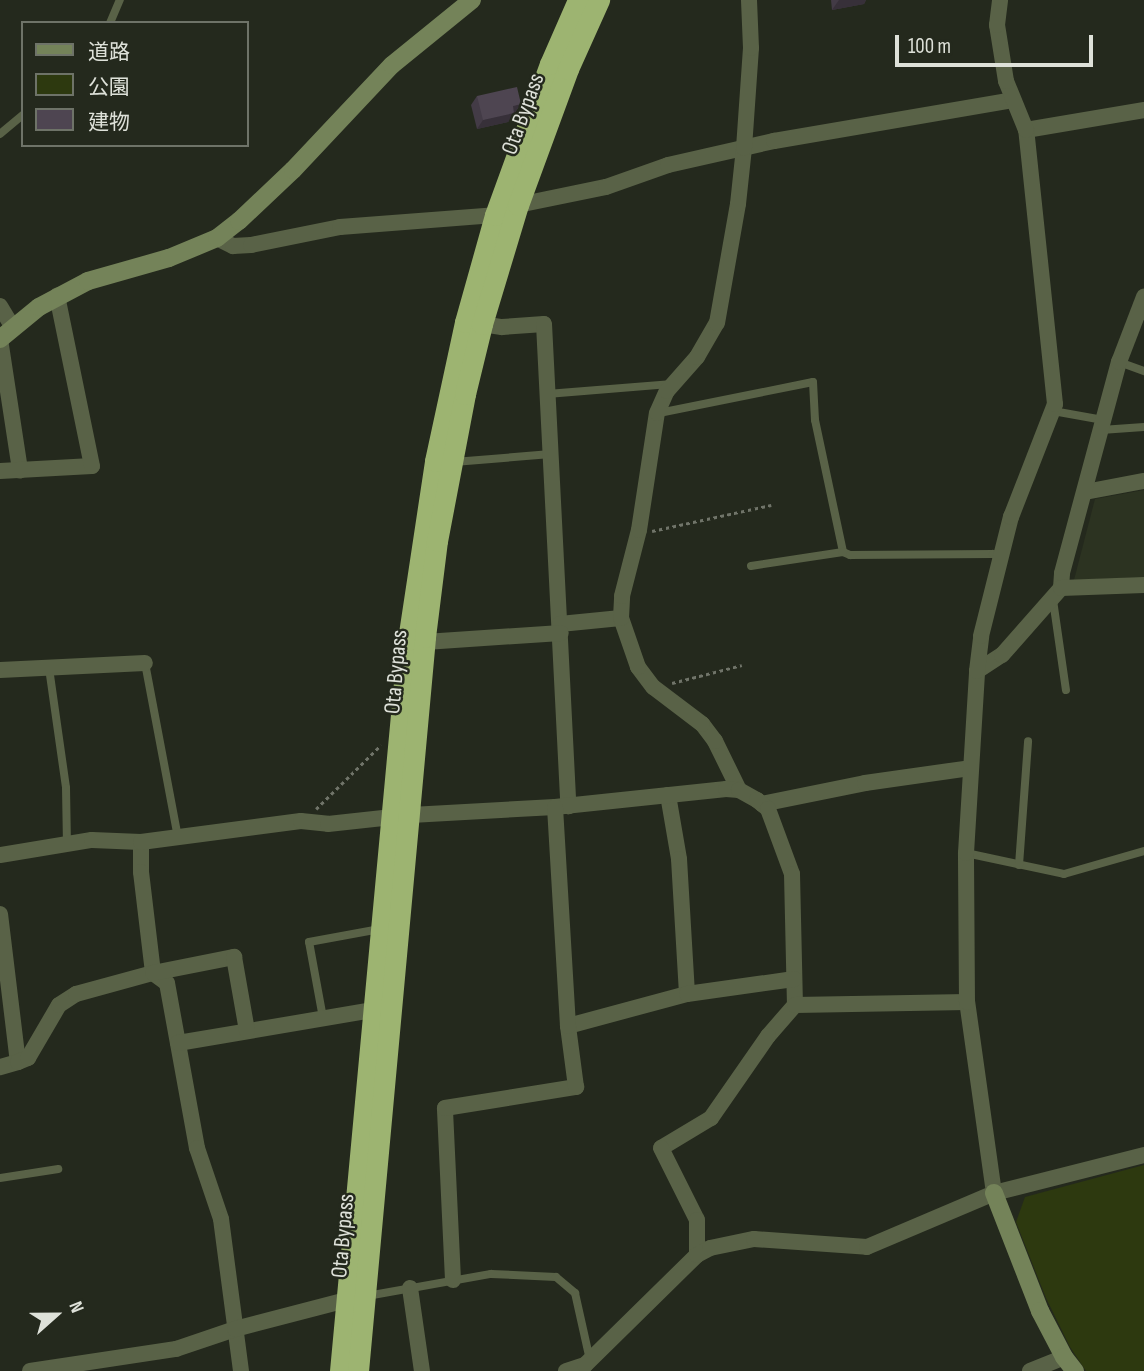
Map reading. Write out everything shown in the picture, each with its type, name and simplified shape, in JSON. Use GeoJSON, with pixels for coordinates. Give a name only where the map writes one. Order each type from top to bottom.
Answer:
{"type":"FeatureCollection","features":[{"type":"Feature","properties":{"kind":"highway","name":"Ota Bypass"},"geometry":{"type":"LineString","coordinates":[[358,1371],[355,1298],[373,1010],[380,929],[401,817],[398,747],[417,568],[435,461],[465,322],[495,215],[551,64],[578,0]]}},
{"type":"Feature","properties":{"kind":"highway","name":"Ota Bypass"},"geometry":{"type":"LineString","coordinates":[[340,1371],[355,1298],[401,817],[437,541],[451,463],[482,324],[518,205],[568,69],[599,0]]}},
{"type":"Feature","properties":{"kind":"street"},"geometry":{"type":"LineString","coordinates":[[4,335],[57,296],[88,281],[169,258],[217,238],[293,170],[392,65],[472,0]]}},
{"type":"Feature","properties":{"kind":"street"},"geometry":{"type":"LineString","coordinates":[[738,790],[715,741],[702,724],[656,689],[638,667],[621,618],[622,596],[638,533],[657,413],[674,383],[697,357],[716,323],[738,204],[744,148],[751,48],[750,0]]}},
{"type":"Feature","properties":{"kind":"street"},"geometry":{"type":"LineString","coordinates":[[1003,0],[997,25],[1006,81],[1026,130],[1054,380],[1053,411],[1011,517],[981,635],[966,853],[967,1002],[994,1193],[1040,1311],[1069,1364],[1030,1371]]}},
{"type":"Feature","properties":{"kind":"street"},"geometry":{"type":"LineString","coordinates":[[217,238],[233,246],[251,245],[340,227],[495,215],[518,205],[606,187],[668,165],[744,148],[1013,100]]}},
{"type":"Feature","properties":{"kind":"street"},"geometry":{"type":"LineString","coordinates":[[1026,130],[1144,110]]}},
{"type":"Feature","properties":{"kind":"street"},"geometry":{"type":"LineString","coordinates":[[0,471],[92,466],[57,296]]}},
{"type":"Feature","properties":{"kind":"street"},"geometry":{"type":"LineString","coordinates":[[977,671],[1002,654],[1057,592],[1119,362],[1144,297]]}},
{"type":"Feature","properties":{"kind":"street"},"geometry":{"type":"LineString","coordinates":[[0,306],[20,470]]}},
{"type":"Feature","properties":{"kind":"street"},"geometry":{"type":"LineString","coordinates":[[453,1280],[446,1108],[576,1087],[568,1026],[561,806],[561,628],[544,324],[502,327],[482,324]]}},
{"type":"Feature","properties":{"kind":"street"},"geometry":{"type":"LineString","coordinates":[[1085,492],[1144,481]]}},
{"type":"Feature","properties":{"kind":"street"},"geometry":{"type":"LineString","coordinates":[[1057,592],[1144,585]]}},
{"type":"Feature","properties":{"kind":"street"},"geometry":{"type":"LineString","coordinates":[[425,642],[561,628],[621,618]]}},
{"type":"Feature","properties":{"kind":"street"},"geometry":{"type":"LineString","coordinates":[[0,670],[145,663]]}},
{"type":"Feature","properties":{"kind":"street"},"geometry":{"type":"LineString","coordinates":[[762,804],[865,783],[970,768]]}},
{"type":"Feature","properties":{"kind":"street"},"geometry":{"type":"LineString","coordinates":[[0,855],[92,840],[141,842],[303,821],[328,824],[738,790],[768,809],[792,874],[795,1005],[768,1036],[711,1118],[662,1148],[697,1220],[697,1255]]}},
{"type":"Feature","properties":{"kind":"street"},"geometry":{"type":"LineString","coordinates":[[668,795],[679,859],[687,994]]}},
{"type":"Feature","properties":{"kind":"street"},"geometry":{"type":"LineString","coordinates":[[141,842],[141,872],[153,972],[167,983],[197,1148],[221,1219],[241,1371]]}},
{"type":"Feature","properties":{"kind":"street"},"geometry":{"type":"LineString","coordinates":[[0,914],[18,1062]]}},
{"type":"Feature","properties":{"kind":"street"},"geometry":{"type":"LineString","coordinates":[[0,1067],[28,1058],[59,1005],[76,994],[153,972],[234,957],[247,1031]]}},
{"type":"Feature","properties":{"kind":"street"},"geometry":{"type":"LineString","coordinates":[[568,1026],[687,994],[794,979]]}},
{"type":"Feature","properties":{"kind":"street"},"geometry":{"type":"LineString","coordinates":[[795,1005],[967,1002]]}},
{"type":"Feature","properties":{"kind":"street"},"geometry":{"type":"LineString","coordinates":[[178,1043],[373,1010]]}},
{"type":"Feature","properties":{"kind":"street"},"geometry":{"type":"LineString","coordinates":[[566,1371],[591,1365],[697,1255],[724,1244],[754,1239],[867,1247],[994,1193],[1144,1155]]}},
{"type":"Feature","properties":{"kind":"street"},"geometry":{"type":"LineString","coordinates":[[410,1288],[422,1371]]}},
{"type":"Feature","properties":{"kind":"street"},"geometry":{"type":"LineString","coordinates":[[30,1371],[176,1349],[235,1329],[355,1298]]}},
{"type":"Feature","properties":{"kind":"lane"},"geometry":{"type":"LineString","coordinates":[[111,21],[120,0]]}},
{"type":"Feature","properties":{"kind":"lane"},"geometry":{"type":"LineString","coordinates":[[0,134],[21,117]]}},
{"type":"Feature","properties":{"kind":"lane"},"geometry":{"type":"LineString","coordinates":[[1119,362],[1144,371]]}},
{"type":"Feature","properties":{"kind":"lane"},"geometry":{"type":"LineString","coordinates":[[657,413],[813,382],[815,420],[843,552]]}},
{"type":"Feature","properties":{"kind":"lane"},"geometry":{"type":"LineString","coordinates":[[547,394],[674,383]]}},
{"type":"Feature","properties":{"kind":"lane"},"geometry":{"type":"LineString","coordinates":[[1053,411],[1102,425],[1144,427]]}},
{"type":"Feature","properties":{"kind":"lane"},"geometry":{"type":"LineString","coordinates":[[451,463],[551,454]]}},
{"type":"Feature","properties":{"kind":"lane"},"geometry":{"type":"LineString","coordinates":[[751,566],[843,552],[850,555],[993,554],[1000,558]]}},
{"type":"Feature","properties":{"kind":"lane"},"geometry":{"type":"LineString","coordinates":[[1057,592],[1066,690]]}},
{"type":"Feature","properties":{"kind":"lane"},"geometry":{"type":"LineString","coordinates":[[145,663],[178,837]]}},
{"type":"Feature","properties":{"kind":"lane"},"geometry":{"type":"LineString","coordinates":[[49,668],[66,788],[67,844]]}},
{"type":"Feature","properties":{"kind":"lane"},"geometry":{"type":"LineString","coordinates":[[1020,865],[1028,741]]}},
{"type":"Feature","properties":{"kind":"lane"},"geometry":{"type":"LineString","coordinates":[[966,853],[1063,874],[1144,851]]}},
{"type":"Feature","properties":{"kind":"lane"},"geometry":{"type":"LineString","coordinates":[[323,1018],[309,942],[380,929]]}},
{"type":"Feature","properties":{"kind":"lane"},"geometry":{"type":"LineString","coordinates":[[0,1178],[58,1169]]}},
{"type":"Feature","properties":{"kind":"lane"},"geometry":{"type":"LineString","coordinates":[[355,1298],[491,1274],[556,1277],[575,1293],[591,1365]]}},
{"type":"Feature","properties":{"kind":"path"},"geometry":{"type":"LineString","coordinates":[[638,533],[771,505]]}},
{"type":"Feature","properties":{"kind":"path"},"geometry":{"type":"LineString","coordinates":[[656,689],[685,678],[742,665]]}},
{"type":"Feature","properties":{"kind":"path"},"geometry":{"type":"LineString","coordinates":[[303,821],[382,744],[398,747]]}},
{"type":"Feature","properties":{"kind":"shaded area"},"geometry":{"type":"Polygon","coordinates":[[[1144,490],[1144,577],[1074,580],[1095,499],[1144,490]]]}},
{"type":"Feature","properties":{"kind":"green space"},"geometry":{"type":"Polygon","coordinates":[[[1144,1165],[1144,1371],[1086,1371],[1070,1347],[1046,1298],[1016,1222],[1025,1197],[1144,1165]]]}},
{"type":"Feature","properties":{"kind":"building"},"geometry":{"type":"Polygon","coordinates":[[[517,87],[521,104],[513,106],[514,113],[483,120],[477,96],[517,87]]]}}]}
